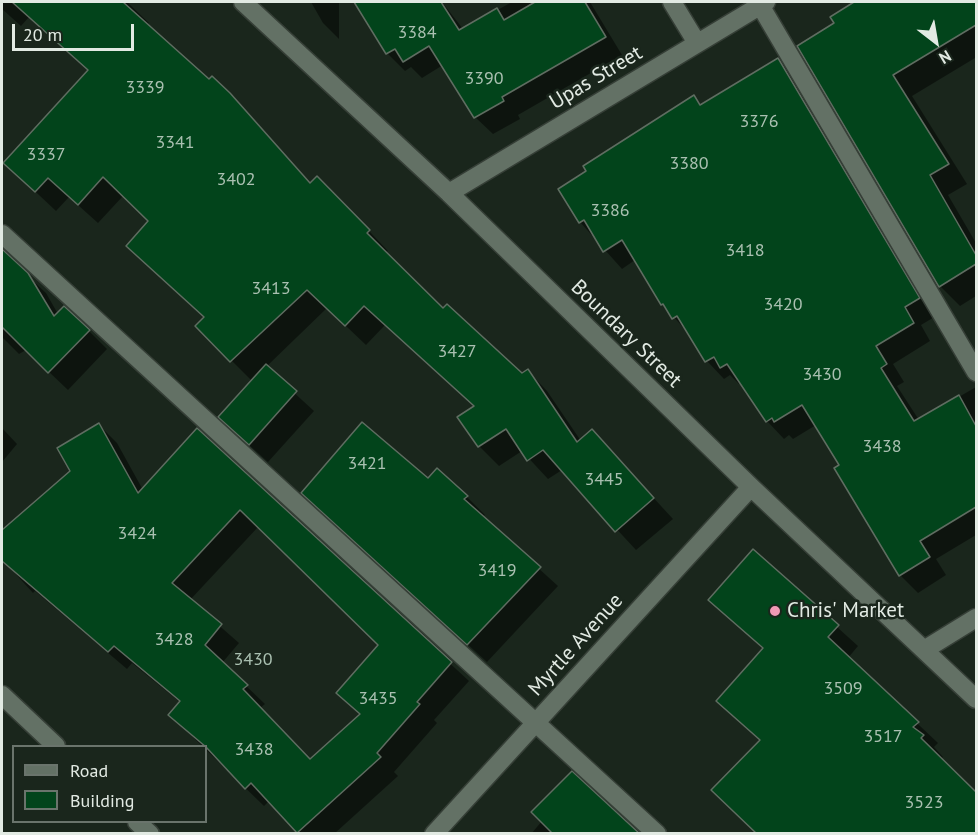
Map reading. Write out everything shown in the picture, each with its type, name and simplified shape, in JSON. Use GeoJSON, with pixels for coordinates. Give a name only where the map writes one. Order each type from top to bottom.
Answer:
{"type":"FeatureCollection","features":[{"type":"Feature","properties":{"kind":"street","name":"Boundary Street"},"geometry":{"type":"LineString","coordinates":[[243,2],[449,193],[751,487],[976,699]]}},
{"type":"Feature","properties":{"kind":"street"},"geometry":{"type":"LineString","coordinates":[[672,2],[697,43]]}},
{"type":"Feature","properties":{"kind":"street","name":"Upas Street"},"geometry":{"type":"LineString","coordinates":[[449,193],[763,3]]}},
{"type":"Feature","properties":{"kind":"street"},"geometry":{"type":"LineString","coordinates":[[763,3],[976,372]]}},
{"type":"Feature","properties":{"kind":"street"},"geometry":{"type":"LineString","coordinates":[[2,234],[657,834]]}},
{"type":"Feature","properties":{"kind":"street","name":"Myrtle Avenue"},"geometry":{"type":"LineString","coordinates":[[434,834],[751,487]]}},
{"type":"Feature","properties":{"kind":"street"},"geometry":{"type":"LineString","coordinates":[[924,650],[976,618]]}},
{"type":"Feature","properties":{"kind":"street"},"geometry":{"type":"LineString","coordinates":[[2,695],[54,745]]}},
{"type":"Feature","properties":{"kind":"street"},"geometry":{"type":"LineString","coordinates":[[138,823],[150,834]]}},
{"type":"Feature","properties":{"kind":"building"},"geometry":{"type":"Polygon","coordinates":[[[12,2],[123,2],[209,79],[212,76],[230,93],[310,183],[317,176],[370,230],[367,233],[443,308],[447,304],[522,373],[528,369],[577,442],[592,429],[654,498],[615,532],[543,450],[527,461],[506,429],[478,447],[457,417],[474,406],[364,306],[345,326],[307,290],[230,362],[195,326],[204,317],[126,246],[148,221],[103,177],[78,205],[48,178],[35,192],[3,163],[88,70],[12,2]]]}},
{"type":"Feature","properties":{"kind":"building"},"geometry":{"type":"Polygon","coordinates":[[[354,2],[441,2],[459,30],[497,8],[504,20],[535,2],[585,2],[606,37],[502,97],[504,101],[474,118],[429,46],[403,62],[395,49],[386,54],[354,2]]]}},
{"type":"Feature","properties":{"kind":"building"},"geometry":{"type":"Polygon","coordinates":[[[854,2],[976,2],[976,25],[893,75],[949,164],[930,175],[976,255],[976,264],[939,287],[797,46],[834,23],[830,17],[854,2]]]}},
{"type":"Feature","properties":{"kind":"building"},"geometry":{"type":"Polygon","coordinates":[[[778,58],[920,298],[905,307],[914,323],[876,346],[887,364],[881,368],[914,421],[959,395],[976,426],[976,507],[920,541],[930,557],[899,576],[834,468],[839,465],[802,405],[774,422],[772,418],[766,422],[727,364],[720,368],[714,357],[705,362],[677,316],[672,319],[663,304],[661,305],[622,240],[603,252],[584,220],[579,223],[558,189],[586,171],[583,166],[694,95],[700,105],[778,58]]]}},
{"type":"Feature","properties":{"kind":"building"},"geometry":{"type":"Polygon","coordinates":[[[2,249],[28,273],[54,316],[64,306],[90,330],[48,373],[2,327],[2,249]]]}},
{"type":"Feature","properties":{"kind":"building"},"geometry":{"type":"Polygon","coordinates":[[[266,364],[297,391],[249,445],[218,417],[266,364]]]}},
{"type":"Feature","properties":{"kind":"building"},"geometry":{"type":"Polygon","coordinates":[[[362,422],[428,478],[437,468],[468,496],[464,499],[541,567],[467,645],[301,493],[362,422]]]}},
{"type":"Feature","properties":{"kind":"building"},"geometry":{"type":"Polygon","coordinates":[[[99,423],[138,493],[197,428],[452,662],[417,702],[420,704],[377,753],[381,757],[297,833],[251,783],[245,789],[207,748],[207,745],[204,745],[168,715],[180,701],[114,646],[108,652],[2,561],[2,530],[70,471],[57,448],[99,423]],[[240,510],[172,583],[222,624],[205,645],[248,685],[243,689],[310,759],[360,714],[336,693],[378,645],[240,510]]]}},
{"type":"Feature","properties":{"kind":"building"},"geometry":{"type":"Polygon","coordinates":[[[753,549],[839,625],[828,637],[919,722],[913,727],[924,735],[921,738],[976,792],[976,834],[757,834],[711,790],[760,740],[716,701],[763,648],[708,600],[753,549]]]}},
{"type":"Feature","properties":{"kind":"building"},"geometry":{"type":"Polygon","coordinates":[[[572,771],[640,834],[553,834],[531,812],[572,771]]]}},
{"type":"Feature","properties":{"kind":"place","name":"Chris' Market"},"geometry":{"type":"Point","coordinates":[775,611]}}]}
